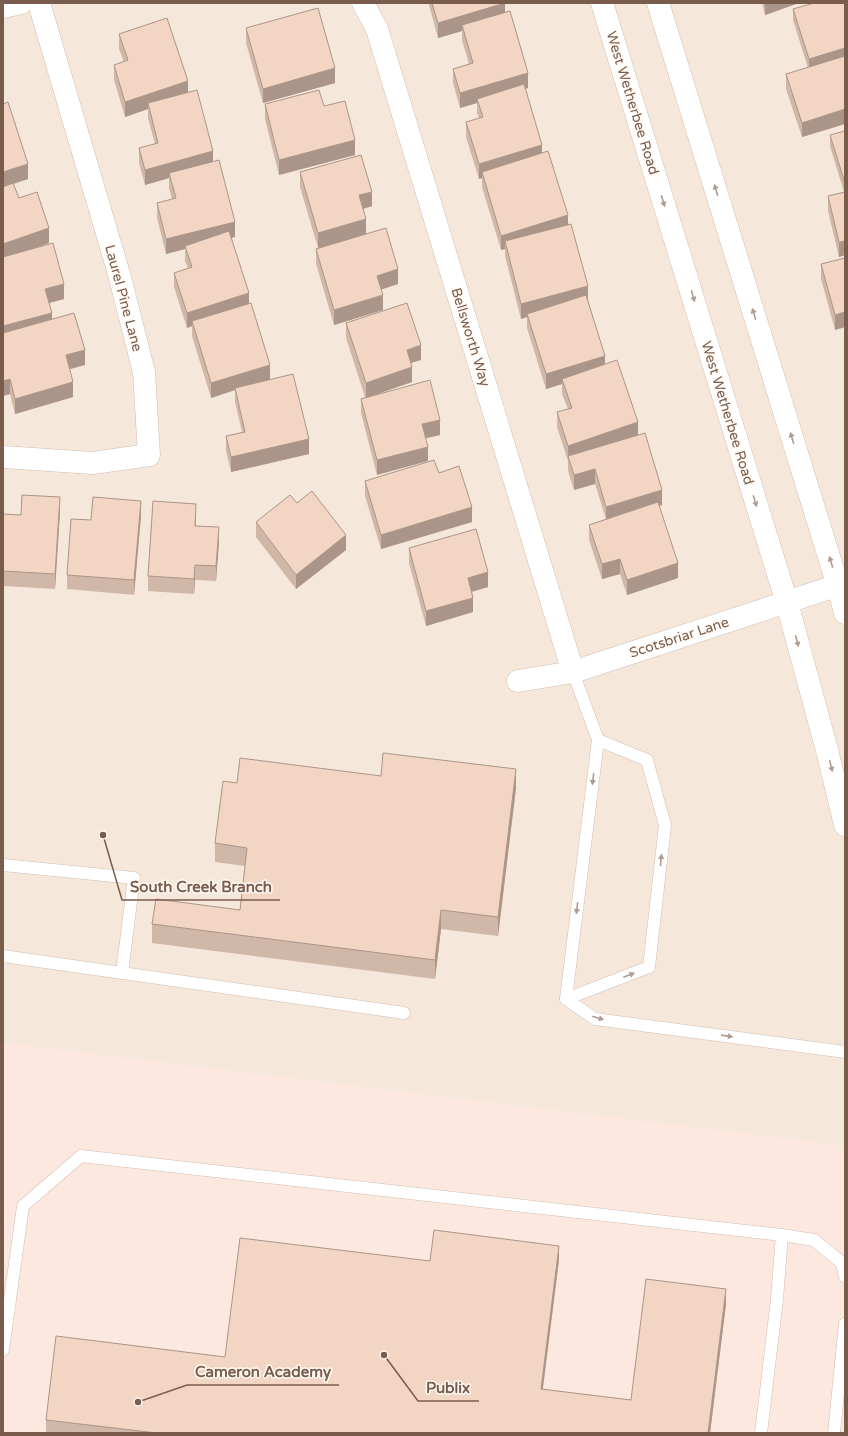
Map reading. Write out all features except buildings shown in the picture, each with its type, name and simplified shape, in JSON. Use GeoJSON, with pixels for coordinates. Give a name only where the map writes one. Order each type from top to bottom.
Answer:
{"type":"FeatureCollection","features":[{"type":"Feature","properties":{"kind":"street"},"geometry":{"type":"LineString","coordinates":[[3,7],[21,3]]}},
{"type":"Feature","properties":{"kind":"street","name":"Laurel Pine Lane"},"geometry":{"type":"LineString","coordinates":[[3,457],[93,463],[149,455],[144,372],[119,274],[40,3]]}},
{"type":"Feature","properties":{"kind":"street","name":"Bellsworth Way"},"geometry":{"type":"LineString","coordinates":[[363,3],[377,29],[573,672]]}},
{"type":"Feature","properties":{"kind":"street","name":"West Wetherbee Road"},"geometry":{"type":"LineString","coordinates":[[602,3],[787,603],[828,754],[845,825]]}},
{"type":"Feature","properties":{"kind":"street"},"geometry":{"type":"LineString","coordinates":[[658,3],[841,584],[845,613]]}},
{"type":"Feature","properties":{"kind":"street","name":"Scotsbriar Lane"},"geometry":{"type":"LineString","coordinates":[[518,681],[573,672],[745,615],[787,603],[841,584]]}},
{"type":"Feature","properties":{"kind":"lane"},"geometry":{"type":"LineString","coordinates":[[566,999],[598,740],[573,672]]}},
{"type":"Feature","properties":{"kind":"lane"},"geometry":{"type":"LineString","coordinates":[[566,999],[649,967],[665,825],[648,760],[598,740]]}},
{"type":"Feature","properties":{"kind":"lane"},"geometry":{"type":"LineString","coordinates":[[3,865],[134,878],[122,973]]}},
{"type":"Feature","properties":{"kind":"lane"},"geometry":{"type":"LineString","coordinates":[[3,956],[404,1013]]}},
{"type":"Feature","properties":{"kind":"lane"},"geometry":{"type":"LineString","coordinates":[[566,999],[595,1019],[845,1052]]}},
{"type":"Feature","properties":{"kind":"lane"},"geometry":{"type":"LineString","coordinates":[[3,1350],[23,1206],[81,1156],[782,1235],[814,1240],[842,1263],[845,1276]]}},
{"type":"Feature","properties":{"kind":"lane"},"geometry":{"type":"LineString","coordinates":[[761,1433],[782,1235]]}},
{"type":"Feature","properties":{"kind":"lane"},"geometry":{"type":"LineString","coordinates":[[834,1433],[845,1324]]}},
{"type":"Feature","properties":{"kind":"shaded area"},"geometry":{"type":"Polygon","coordinates":[[[3,3],[845,3],[845,1433],[3,1433],[3,3]]]}},
{"type":"Feature","properties":{"kind":"shaded area"},"geometry":{"type":"Polygon","coordinates":[[[3,1043],[845,1146],[845,1433],[3,1433],[3,1043]]]}},
{"type":"Feature","properties":{"kind":"place","name":"South Creek Branch"},"geometry":{"type":"Point","coordinates":[103,835]}},
{"type":"Feature","properties":{"kind":"place","name":"Publix"},"geometry":{"type":"Point","coordinates":[384,1355]}},
{"type":"Feature","properties":{"kind":"place","name":"Cameron Academy"},"geometry":{"type":"Point","coordinates":[138,1402]}}]}
